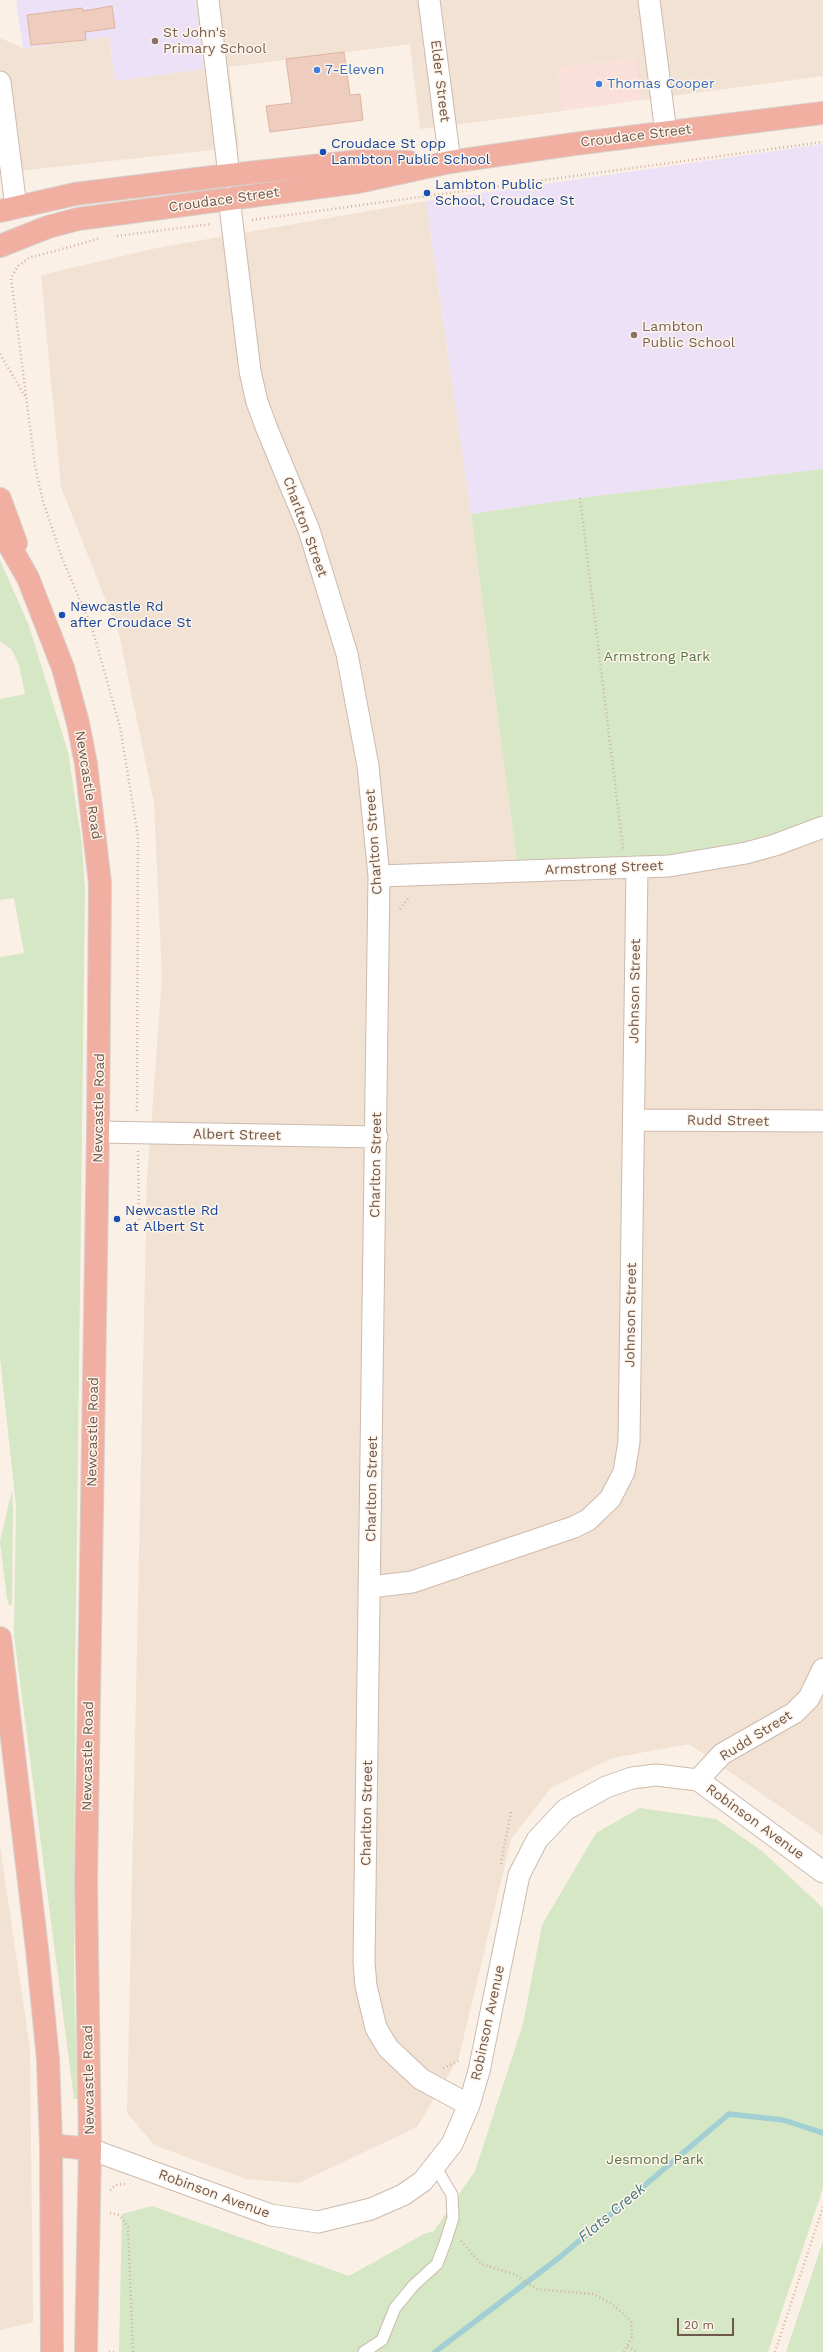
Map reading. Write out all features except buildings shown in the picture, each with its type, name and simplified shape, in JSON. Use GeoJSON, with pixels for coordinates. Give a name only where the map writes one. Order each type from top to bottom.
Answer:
{"type":"FeatureCollection","features":[{"type":"Feature","properties":{"kind":"highway","name":"Croudace Street"},"geometry":{"type":"LineString","coordinates":[[0,246],[48,227],[78,219],[358,182],[450,162],[823,113]]}},
{"type":"Feature","properties":{"kind":"highway","name":"Croudace Street"},"geometry":{"type":"LineString","coordinates":[[8,209],[75,194],[360,161],[450,162]]}},
{"type":"Feature","properties":{"kind":"highway"},"geometry":{"type":"LineString","coordinates":[[0,255],[48,227]]}},
{"type":"Feature","properties":{"kind":"highway"},"geometry":{"type":"LineString","coordinates":[[0,499],[28,578]]}},
{"type":"Feature","properties":{"kind":"highway","name":"Newcastle Road"},"geometry":{"type":"LineString","coordinates":[[0,530],[28,578],[63,668],[78,723],[92,802],[100,883],[98,1132],[86,1866],[90,2149],[86,2352]]}},
{"type":"Feature","properties":{"kind":"highway"},"geometry":{"type":"LineString","coordinates":[[0,1638],[3,1693],[45,2028],[51,2145],[52,2352]]}},
{"type":"Feature","properties":{"kind":"highway"},"geometry":{"type":"LineString","coordinates":[[51,2145],[90,2149]]}},
{"type":"Feature","properties":{"kind":"street"},"geometry":{"type":"LineString","coordinates":[[208,0],[229,175]]}},
{"type":"Feature","properties":{"kind":"street","name":"Elder Street"},"geometry":{"type":"LineString","coordinates":[[429,0],[450,162]]}},
{"type":"Feature","properties":{"kind":"street"},"geometry":{"type":"LineString","coordinates":[[649,0],[666,133]]}},
{"type":"Feature","properties":{"kind":"street"},"geometry":{"type":"LineString","coordinates":[[0,82],[8,209]]}},
{"type":"Feature","properties":{"kind":"street","name":"Charlton Street"},"geometry":{"type":"LineString","coordinates":[[229,198],[250,371],[257,402],[266,429],[309,530],[347,654],[368,766],[379,876],[377,1137],[364,1962],[369,2007],[376,2028],[388,2048],[404,2065],[435,2088],[469,2105]]}},
{"type":"Feature","properties":{"kind":"street","name":"Armstrong Street"},"geometry":{"type":"LineString","coordinates":[[379,876],[669,866],[721,858],[774,845],[823,827]]}},
{"type":"Feature","properties":{"kind":"street","name":"Johnson Street"},"geometry":{"type":"LineString","coordinates":[[370,1587],[412,1582],[574,1527],[600,1511],[618,1486],[628,1458],[629,1442],[634,1120],[631,867]]}},
{"type":"Feature","properties":{"kind":"street","name":"Rudd Street"},"geometry":{"type":"LineString","coordinates":[[634,1120],[823,1121]]}},
{"type":"Feature","properties":{"kind":"street","name":"Albert Street"},"geometry":{"type":"LineString","coordinates":[[98,1132],[377,1137]]}},
{"type":"Feature","properties":{"kind":"street","name":"Rudd Street"},"geometry":{"type":"LineString","coordinates":[[698,1780],[722,1754],[794,1713],[809,1698],[823,1669]]}},
{"type":"Feature","properties":{"kind":"street","name":"Robinson Avenue"},"geometry":{"type":"LineString","coordinates":[[90,2149],[143,2167],[270,2215],[318,2222],[371,2209],[403,2195],[423,2181],[452,2144],[469,2105],[479,2071],[519,1875],[537,1840],[565,1810],[606,1787],[632,1778],[656,1775],[698,1780],[823,1872]]}},
{"type":"Feature","properties":{"kind":"lane"},"geometry":{"type":"LineString","coordinates":[[364,2352],[382,2340],[395,2308],[413,2286],[437,2264],[453,2218],[452,2195],[436,2166]]}},
{"type":"Feature","properties":{"kind":"path"},"geometry":{"type":"LineString","coordinates":[[246,220],[823,142]]}},
{"type":"Feature","properties":{"kind":"path"},"geometry":{"type":"LineString","coordinates":[[111,237],[212,224]]}},
{"type":"Feature","properties":{"kind":"path"},"geometry":{"type":"LineString","coordinates":[[104,238],[29,258],[18,266],[11,278],[35,466],[43,500],[62,558],[92,628],[120,727],[138,836],[137,1118]]}},
{"type":"Feature","properties":{"kind":"path"},"geometry":{"type":"LineString","coordinates":[[0,354],[27,400]]}},
{"type":"Feature","properties":{"kind":"path"},"geometry":{"type":"LineString","coordinates":[[580,498],[631,867]]}},
{"type":"Feature","properties":{"kind":"path"},"geometry":{"type":"LineString","coordinates":[[398,915],[401,905],[415,894]]}},
{"type":"Feature","properties":{"kind":"path"},"geometry":{"type":"LineString","coordinates":[[138,1149],[139,1220]]}},
{"type":"Feature","properties":{"kind":"path"},"geometry":{"type":"LineString","coordinates":[[501,1865],[511,1812]]}},
{"type":"Feature","properties":{"kind":"path"},"geometry":{"type":"LineString","coordinates":[[437,2068],[445,2068],[460,2060],[463,2055]]}},
{"type":"Feature","properties":{"kind":"path"},"geometry":{"type":"LineString","coordinates":[[108,2194],[116,2185],[135,2186],[143,2167]]}},
{"type":"Feature","properties":{"kind":"path"},"geometry":{"type":"LineString","coordinates":[[108,2206],[108,2220]]}},
{"type":"Feature","properties":{"kind":"path"},"geometry":{"type":"LineString","coordinates":[[775,2352],[823,2207]]}},
{"type":"Feature","properties":{"kind":"path"},"geometry":{"type":"LineString","coordinates":[[108,2212],[119,2215],[128,2227],[133,2352]]}},
{"type":"Feature","properties":{"kind":"path"},"geometry":{"type":"LineString","coordinates":[[453,2218],[459,2238],[481,2264],[514,2274],[536,2289],[593,2294],[612,2304],[631,2321],[632,2337],[624,2352]]}},
{"type":"Feature","properties":{"kind":"path"},"geometry":{"type":"LineString","coordinates":[[107,2344],[108,2352],[114,2352]]}},
{"type":"Feature","properties":{"kind":"path"},"geometry":{"type":"LineString","coordinates":[[628,2346],[638,2352]]}},
{"type":"Feature","properties":{"kind":"shaded area","name":"St John's Primary School"},"geometry":{"type":"Polygon","coordinates":[[[16,0],[195,0],[204,69],[115,81],[109,37],[23,48],[16,0]]]}},
{"type":"Feature","properties":{"kind":"shaded area"},"geometry":{"type":"Polygon","coordinates":[[[195,0],[823,0],[823,76],[641,100],[635,58],[557,68],[563,111],[420,129],[410,44],[229,67],[239,147],[0,173],[0,38],[23,48],[109,37],[115,81],[204,69],[195,0]]]}},
{"type":"Feature","properties":{"kind":"shaded area","name":"Thomas Cooper"},"geometry":{"type":"Polygon","coordinates":[[[636,58],[641,100],[563,111],[557,68],[636,58]]]}},
{"type":"Feature","properties":{"kind":"shaded area","name":"Lambton Public School"},"geometry":{"type":"Polygon","coordinates":[[[823,144],[823,469],[580,498],[471,514],[426,201],[823,144]]]}},
{"type":"Feature","properties":{"kind":"shaded area"},"geometry":{"type":"Polygon","coordinates":[[[426,201],[470,507],[517,862],[782,833],[823,815],[823,1836],[689,1744],[612,1758],[551,1788],[511,1839],[459,2057],[417,2127],[299,2183],[246,2179],[154,2145],[127,2113],[147,1181],[162,977],[154,803],[119,634],[61,487],[41,275],[157,248],[426,201]]]}},
{"type":"Feature","properties":{"kind":"shaded area"},"geometry":{"type":"Polygon","coordinates":[[[0,1846],[30,2049],[33,2322],[0,2330],[0,1846]]]}},
{"type":"Feature","properties":{"kind":"green space","name":"Armstrong Park"},"geometry":{"type":"Polygon","coordinates":[[[823,469],[823,815],[782,833],[740,845],[666,856],[517,862],[471,514],[580,498],[823,469]]]}},
{"type":"Feature","properties":{"kind":"green space"},"geometry":{"type":"Polygon","coordinates":[[[0,560],[29,626],[68,752],[82,844],[85,891],[75,1680],[74,1980],[78,2099],[74,2099],[14,1635],[16,1505],[0,1358],[0,957],[24,953],[14,898],[0,900],[0,699],[25,694],[19,665],[12,650],[0,641],[0,560]]]}},
{"type":"Feature","properties":{"kind":"green space"},"geometry":{"type":"Polygon","coordinates":[[[12,1490],[12,1605],[9,1605],[0,1542],[12,1490]]]}},
{"type":"Feature","properties":{"kind":"green space","name":"Jesmond Park"},"geometry":{"type":"Polygon","coordinates":[[[640,1808],[716,1819],[762,1851],[823,1908],[823,2188],[768,2352],[119,2352],[122,2214],[152,2206],[349,2276],[424,2234],[434,2231],[475,2171],[523,2024],[542,1925],[596,1833],[640,1808]]]}},
{"type":"Feature","properties":{"kind":"green space"},"geometry":{"type":"Polygon","coordinates":[[[823,2241],[823,2352],[786,2352],[823,2241]]]}},
{"type":"Feature","properties":{"kind":"waterway","name":"Flats Creek"},"geometry":{"type":"LineString","coordinates":[[435,2352],[560,2257],[729,2114],[783,2120],[823,2133]]}},
{"type":"Feature","properties":{"kind":"place","name":"St John's Primary School"},"geometry":{"type":"Point","coordinates":[155,41]}},
{"type":"Feature","properties":{"kind":"place","name":"7-Eleven"},"geometry":{"type":"Point","coordinates":[317,70]}},
{"type":"Feature","properties":{"kind":"place","name":"Thomas Cooper"},"geometry":{"type":"Point","coordinates":[599,84]}},
{"type":"Feature","properties":{"kind":"place","name":"Croudace St opp Lambton Public School"},"geometry":{"type":"Point","coordinates":[323,152]}},
{"type":"Feature","properties":{"kind":"place","name":"Lambton Public School, Croudace St"},"geometry":{"type":"Point","coordinates":[427,193]}},
{"type":"Feature","properties":{"kind":"place","name":"Lambton Public School"},"geometry":{"type":"Point","coordinates":[634,335]}},
{"type":"Feature","properties":{"kind":"place","name":"Newcastle Rd after Croudace St"},"geometry":{"type":"Point","coordinates":[62,615]}},
{"type":"Feature","properties":{"kind":"place","name":"Newcastle Rd at Albert St"},"geometry":{"type":"Point","coordinates":[117,1219]}}]}
